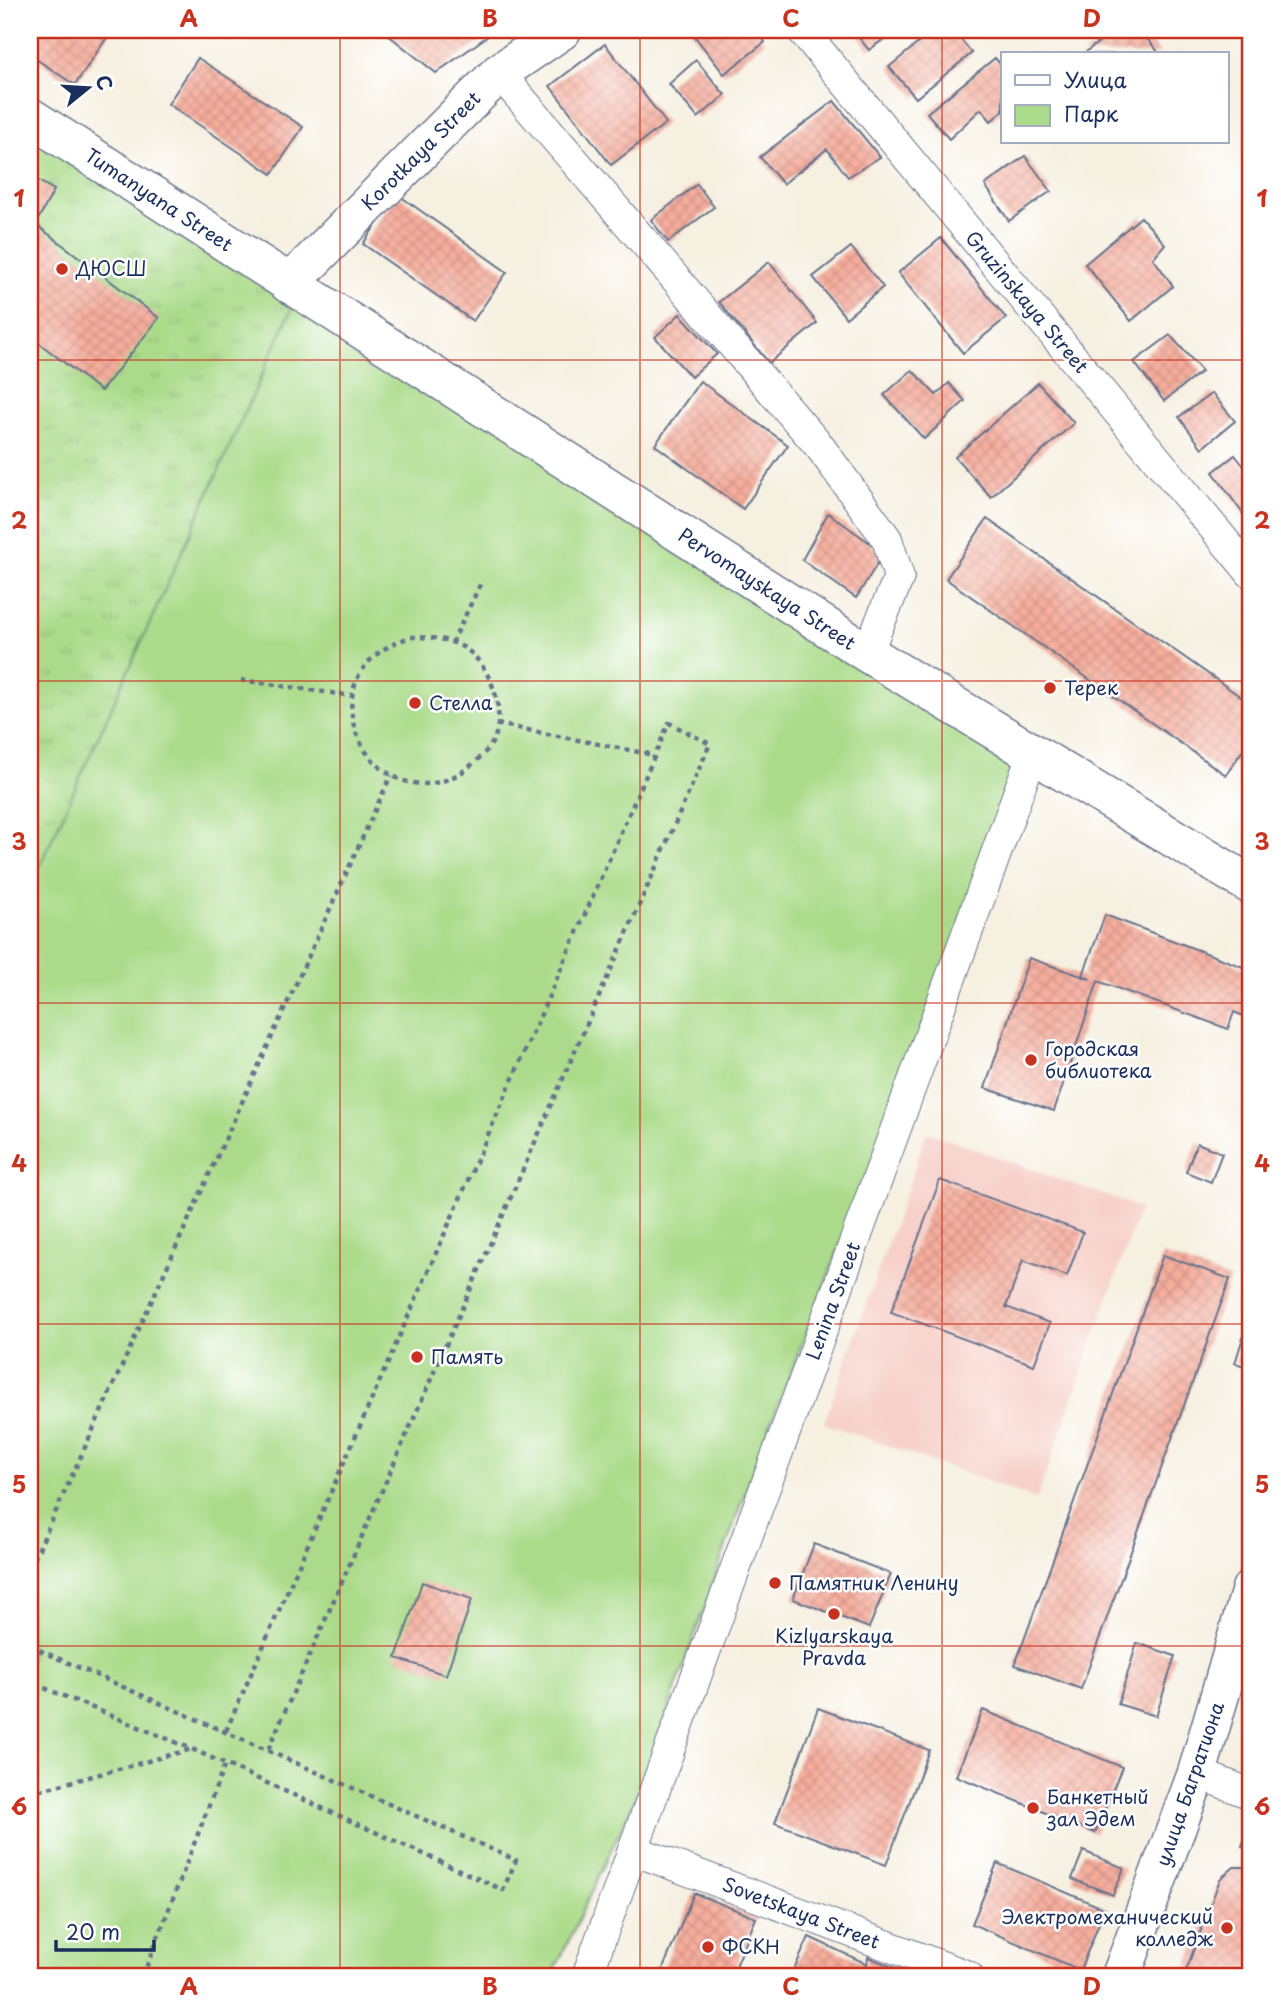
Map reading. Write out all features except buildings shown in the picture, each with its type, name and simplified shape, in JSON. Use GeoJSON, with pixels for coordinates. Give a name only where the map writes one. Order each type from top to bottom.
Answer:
{"type":"FeatureCollection","features":[{"type":"Feature","properties":{"kind":"main road","name":"Korotkaya Street"},"geometry":{"type":"LineString","coordinates":[[289,284],[499,74],[562,30]]}},
{"type":"Feature","properties":{"kind":"main road","name":"Tumanyana Street"},"geometry":{"type":"LineString","coordinates":[[30,117],[289,284]]}},
{"type":"Feature","properties":{"kind":"main road","name":"Pervomayskaya Street"},"geometry":{"type":"LineString","coordinates":[[289,284],[867,653],[1251,885]]}},
{"type":"Feature","properties":{"kind":"main road","name":"улица Багратиона"},"geometry":{"type":"LineString","coordinates":[[1121,1976],[1197,1773],[1251,1589]]}},
{"type":"Feature","properties":{"kind":"street","name":"Gruzinskaya Street"},"geometry":{"type":"LineString","coordinates":[[802,30],[1251,573]]}},
{"type":"Feature","properties":{"kind":"street"},"geometry":{"type":"LineString","coordinates":[[499,74],[820,447],[887,539],[899,576],[867,653]]}},
{"type":"Feature","properties":{"kind":"street","name":"Lenina Street"},"geometry":{"type":"LineString","coordinates":[[587,1976],[1033,752]]}},
{"type":"Feature","properties":{"kind":"street"},"geometry":{"type":"LineString","coordinates":[[1197,1773],[1251,1794]]}},
{"type":"Feature","properties":{"kind":"street","name":"Sovetskaya Street"},"geometry":{"type":"LineString","coordinates":[[633,1850],[968,1976]]}},
{"type":"Feature","properties":{"kind":"path"},"geometry":{"type":"LineString","coordinates":[[452,643],[481,583]]}},
{"type":"Feature","properties":{"kind":"path"},"geometry":{"type":"LineString","coordinates":[[411,637],[437,637],[475,656],[492,685],[498,705],[497,724],[491,744],[475,763],[450,779],[427,785],[404,782],[391,775],[361,746],[352,718],[352,696],[364,663],[389,643],[411,637]]}},
{"type":"Feature","properties":{"kind":"path"},"geometry":{"type":"LineString","coordinates":[[241,680],[352,696]]}},
{"type":"Feature","properties":{"kind":"path"},"geometry":{"type":"LineString","coordinates":[[226,1731],[669,723],[710,744],[268,1750]]}},
{"type":"Feature","properties":{"kind":"path"},"geometry":{"type":"LineString","coordinates":[[497,724],[654,755]]}},
{"type":"Feature","properties":{"kind":"path"},"geometry":{"type":"LineString","coordinates":[[30,1569],[391,775]]}},
{"type":"Feature","properties":{"kind":"path"},"geometry":{"type":"LineString","coordinates":[[30,1646],[516,1860],[503,1890],[192,1749],[30,1682]]}},
{"type":"Feature","properties":{"kind":"path"},"geometry":{"type":"LineString","coordinates":[[30,1793],[192,1749]]}},
{"type":"Feature","properties":{"kind":"path"},"geometry":{"type":"LineString","coordinates":[[143,1976],[225,1764]]}},
{"type":"Feature","properties":{"kind":"shaded area"},"geometry":{"type":"Polygon","coordinates":[[[927,1132],[1140,1208],[1037,1499],[824,1423],[927,1132]]]}},
{"type":"Feature","properties":{"kind":"green space"},"geometry":{"type":"Polygon","coordinates":[[[30,135],[300,291],[30,888],[30,135]]]}},
{"type":"Feature","properties":{"kind":"green space"},"geometry":{"type":"Polygon","coordinates":[[[300,291],[1033,752],[758,1456],[641,1786],[552,1976],[30,1976],[30,888],[300,291]]]}},
{"type":"Feature","properties":{"kind":"place","name":"ДЮСШ"},"geometry":{"type":"Point","coordinates":[62,269]}},
{"type":"Feature","properties":{"kind":"place","name":"Терек"},"geometry":{"type":"Point","coordinates":[1050,688]}},
{"type":"Feature","properties":{"kind":"place","name":"Стелла"},"geometry":{"type":"Point","coordinates":[415,703]}},
{"type":"Feature","properties":{"kind":"place","name":"Городская библиотека"},"geometry":{"type":"Point","coordinates":[1031,1060]}},
{"type":"Feature","properties":{"kind":"place","name":"Память"},"geometry":{"type":"Point","coordinates":[417,1357]}},
{"type":"Feature","properties":{"kind":"place","name":"Памятник Ленину"},"geometry":{"type":"Point","coordinates":[775,1583]}},
{"type":"Feature","properties":{"kind":"place","name":"Kizlyarskaya Pravda"},"geometry":{"type":"Point","coordinates":[834,1614]}},
{"type":"Feature","properties":{"kind":"place","name":"Банкетный зал Эдем"},"geometry":{"type":"Point","coordinates":[1033,1808]}},
{"type":"Feature","properties":{"kind":"place","name":"Электромеханический колледж"},"geometry":{"type":"Point","coordinates":[1227,1928]}},
{"type":"Feature","properties":{"kind":"place","name":"ФСКН"},"geometry":{"type":"Point","coordinates":[708,1947]}}]}
